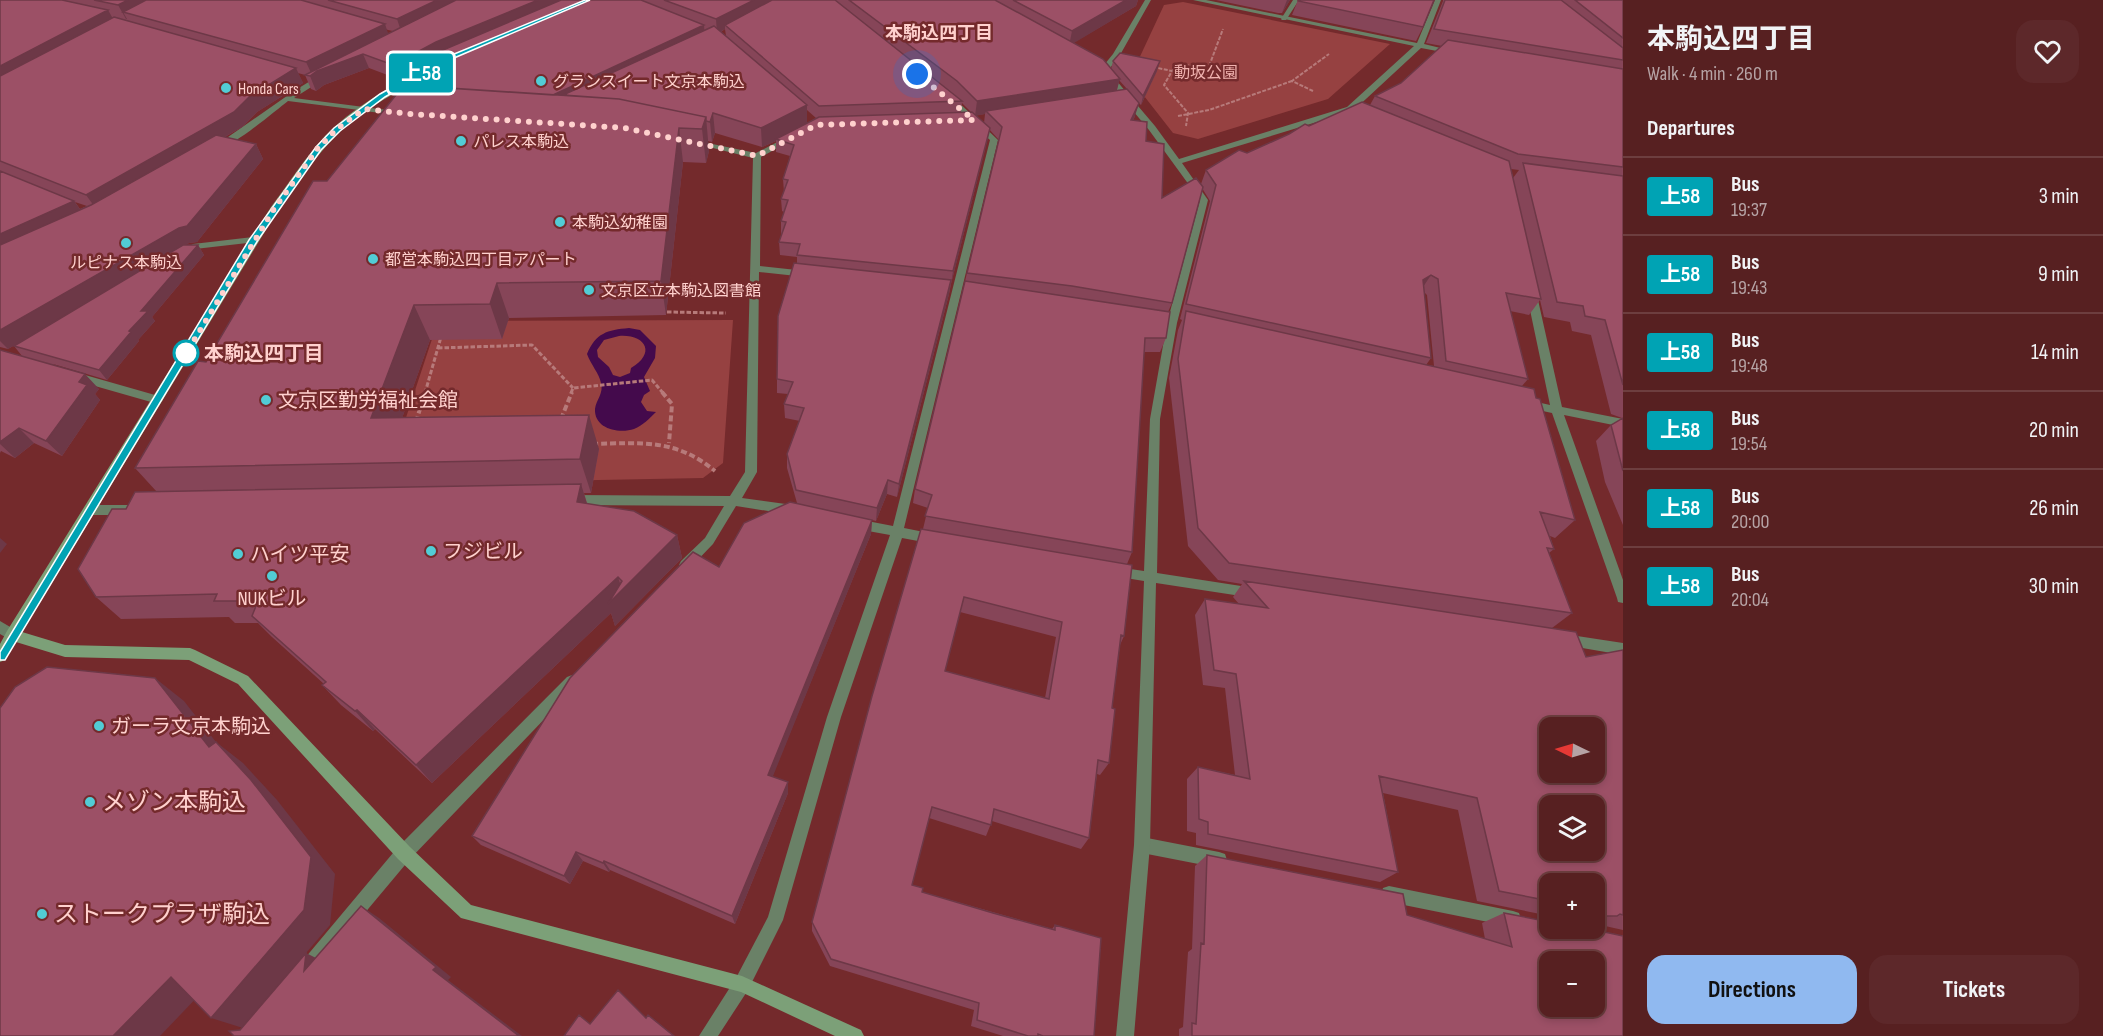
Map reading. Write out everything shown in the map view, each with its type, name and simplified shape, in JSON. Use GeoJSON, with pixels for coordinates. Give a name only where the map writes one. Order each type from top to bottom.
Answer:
{"type":"FeatureCollection","features":[{"type":"Feature","properties":{"kind":"main road"},"geometry":{"type":"LineString","coordinates":[[0,656],[6,631],[90,510],[253,240],[318,148],[337,129],[382,95],[435,65]]}},
{"type":"Feature","properties":{"kind":"main road"},"geometry":{"type":"LineString","coordinates":[[6,631],[65,651],[190,654],[243,680],[404,853],[467,912],[742,984],[855,1036]]}},
{"type":"Feature","properties":{"kind":"street"},"geometry":{"type":"LineString","coordinates":[[1196,0],[1460,54]]}},
{"type":"Feature","properties":{"kind":"street"},"geometry":{"type":"LineString","coordinates":[[1284,19],[1296,0]]}},
{"type":"Feature","properties":{"kind":"street"},"geometry":{"type":"LineString","coordinates":[[1178,162],[1350,109],[1420,45],[1429,10],[1438,0]]}},
{"type":"Feature","properties":{"kind":"street"},"geometry":{"type":"LineString","coordinates":[[1137,3],[1147,2]]}},
{"type":"Feature","properties":{"kind":"street"},"geometry":{"type":"LineString","coordinates":[[1125,1036],[1142,845],[1152,577],[1155,419],[1172,324],[1204,200],[1178,162],[1126,96],[1100,68],[1114,58],[1147,2]]}},
{"type":"Feature","properties":{"kind":"street"},"geometry":{"type":"LineString","coordinates":[[208,153],[245,132],[261,116],[314,81],[334,72]]}},
{"type":"Feature","properties":{"kind":"street"},"geometry":{"type":"LineString","coordinates":[[304,78],[314,81]]}},
{"type":"Feature","properties":{"kind":"street"},"geometry":{"type":"LineString","coordinates":[[708,1036],[742,984],[775,920],[834,717],[897,533],[994,140],[974,119],[942,93]]}},
{"type":"Feature","properties":{"kind":"street"},"geometry":{"type":"LineString","coordinates":[[1116,97],[1126,96]]}},
{"type":"Feature","properties":{"kind":"street"},"geometry":{"type":"LineString","coordinates":[[287,99],[411,114]]}},
{"type":"Feature","properties":{"kind":"street"},"geometry":{"type":"LineString","coordinates":[[1350,109],[1358,112]]}},
{"type":"Feature","properties":{"kind":"street"},"geometry":{"type":"LineString","coordinates":[[680,139],[757,156],[796,135]]}},
{"type":"Feature","properties":{"kind":"street"},"geometry":{"type":"LineString","coordinates":[[676,574],[708,541],[751,472],[752,313],[757,156]]}},
{"type":"Feature","properties":{"kind":"street"},"geometry":{"type":"LineString","coordinates":[[172,259],[193,247],[253,240]]}},
{"type":"Feature","properties":{"kind":"street"},"geometry":{"type":"LineString","coordinates":[[754,268],[820,275]]}},
{"type":"Feature","properties":{"kind":"street"},"geometry":{"type":"LineString","coordinates":[[1527,274],[1557,411],[1623,598]]}},
{"type":"Feature","properties":{"kind":"street"},"geometry":{"type":"LineString","coordinates":[[63,373],[158,400]]}},
{"type":"Feature","properties":{"kind":"street"},"geometry":{"type":"LineString","coordinates":[[1522,403],[1623,423]]}},
{"type":"Feature","properties":{"kind":"street"},"geometry":{"type":"LineString","coordinates":[[555,501],[734,501],[808,513]]}},
{"type":"Feature","properties":{"kind":"street"},"geometry":{"type":"LineString","coordinates":[[90,510],[141,510]]}},
{"type":"Feature","properties":{"kind":"street"},"geometry":{"type":"LineString","coordinates":[[842,520],[943,541]]}},
{"type":"Feature","properties":{"kind":"street"},"geometry":{"type":"LineString","coordinates":[[1100,569],[1265,595]]}},
{"type":"Feature","properties":{"kind":"street"},"geometry":{"type":"LineString","coordinates":[[1554,639],[1623,649]]}},
{"type":"Feature","properties":{"kind":"street"},"geometry":{"type":"LineString","coordinates":[[295,982],[404,853],[586,667]]}},
{"type":"Feature","properties":{"kind":"street"},"geometry":{"type":"LineString","coordinates":[[1142,845],[1235,864]]}},
{"type":"Feature","properties":{"kind":"street"},"geometry":{"type":"LineString","coordinates":[[1375,891],[1526,921]]}},
{"type":"Feature","properties":{"kind":"path"},"geometry":{"type":"LineString","coordinates":[[1188,112],[1164,85],[1178,63],[1208,69],[1224,26]]}},
{"type":"Feature","properties":{"kind":"path"},"geometry":{"type":"LineString","coordinates":[[1171,118],[1188,112],[1209,110],[1292,81],[1337,48]]}},
{"type":"Feature","properties":{"kind":"path"},"geometry":{"type":"LineString","coordinates":[[1114,58],[1172,72]]}},
{"type":"Feature","properties":{"kind":"path"},"geometry":{"type":"LineString","coordinates":[[1292,81],[1350,109]]}},
{"type":"Feature","properties":{"kind":"path"},"geometry":{"type":"LineString","coordinates":[[669,291],[730,291]]}},
{"type":"Feature","properties":{"kind":"path"},"geometry":{"type":"LineString","coordinates":[[667,312],[752,313]]}},
{"type":"Feature","properties":{"kind":"path"},"geometry":{"type":"LineString","coordinates":[[415,427],[443,328]]}},
{"type":"Feature","properties":{"kind":"path"},"geometry":{"type":"LineString","coordinates":[[438,348],[532,345],[573,388]]}},
{"type":"Feature","properties":{"kind":"path"},"geometry":{"type":"LineString","coordinates":[[573,388],[652,380],[672,404],[669,443]]}},
{"type":"Feature","properties":{"kind":"path"},"geometry":{"type":"LineString","coordinates":[[558,426],[573,388]]}},
{"type":"Feature","properties":{"kind":"path"},"geometry":{"type":"LineString","coordinates":[[586,444],[669,443],[710,466],[719,475]]}},
{"type":"Feature","properties":{"kind":"green space","name":"動坂公園"},"geometry":{"type":"Polygon","coordinates":[[[1183,2],[1390,44],[1328,99],[1198,139],[1173,133],[1130,78],[1164,5],[1183,2]]]}},
{"type":"Feature","properties":{"kind":"green space"},"geometry":{"type":"Polygon","coordinates":[[[733,320],[723,463],[703,478],[384,484],[438,321],[733,320]]]}},
{"type":"Feature","properties":{"kind":"shaded area"},"geometry":{"type":"Polygon","coordinates":[[[621,329],[640,330],[656,346],[655,358],[644,377],[650,391],[644,395],[641,402],[647,411],[656,412],[634,429],[621,431],[603,425],[596,416],[595,409],[602,387],[599,376],[587,354],[598,337],[621,329]],[[628,336],[604,340],[597,350],[598,357],[609,367],[613,375],[620,377],[630,373],[631,368],[644,356],[644,346],[641,341],[628,336]]]}},
{"type":"Feature","properties":{"kind":"building"},"geometry":{"type":"Polygon","coordinates":[[[0,0],[62,0],[108,10],[0,66],[0,0]]]}},
{"type":"Feature","properties":{"kind":"building"},"geometry":{"type":"Polygon","coordinates":[[[94,0],[128,0],[118,5],[94,0]]]}},
{"type":"Feature","properties":{"kind":"building"},"geometry":{"type":"Polygon","coordinates":[[[146,0],[301,0],[385,24],[306,62],[123,12],[146,0]]]}},
{"type":"Feature","properties":{"kind":"building"},"geometry":{"type":"Polygon","coordinates":[[[328,0],[437,0],[397,19],[328,0]]]}},
{"type":"Feature","properties":{"kind":"building"},"geometry":{"type":"Polygon","coordinates":[[[456,0],[538,0],[436,42],[393,65],[363,54],[317,71],[310,76],[305,75],[456,0]]]}},
{"type":"Feature","properties":{"kind":"building"},"geometry":{"type":"Polygon","coordinates":[[[561,0],[641,0],[704,25],[553,95],[430,87],[438,81],[407,70],[443,50],[561,0]]]}},
{"type":"Feature","properties":{"kind":"building"},"geometry":{"type":"Polygon","coordinates":[[[664,0],[754,0],[716,19],[664,0]]]}},
{"type":"Feature","properties":{"kind":"building"},"geometry":{"type":"Polygon","coordinates":[[[772,0],[835,0],[962,101],[819,106],[725,25],[772,0]]]}},
{"type":"Feature","properties":{"kind":"building"},"geometry":{"type":"Polygon","coordinates":[[[849,0],[995,0],[1103,59],[1120,79],[977,101],[957,81],[849,0]]]}},
{"type":"Feature","properties":{"kind":"building"},"geometry":{"type":"Polygon","coordinates":[[[1013,0],[1126,0],[1072,31],[1013,0]]]}},
{"type":"Feature","properties":{"kind":"building"},"geometry":{"type":"Polygon","coordinates":[[[1298,0],[1434,0],[1423,27],[1298,0]]]}},
{"type":"Feature","properties":{"kind":"building"},"geometry":{"type":"Polygon","coordinates":[[[1445,0],[1561,0],[1623,48],[1623,60],[1434,29],[1445,0]]]}},
{"type":"Feature","properties":{"kind":"building"},"geometry":{"type":"Polygon","coordinates":[[[1575,0],[1623,0],[1623,38],[1575,0]]]}},
{"type":"Feature","properties":{"kind":"building"},"geometry":{"type":"Polygon","coordinates":[[[114,17],[296,68],[249,97],[234,112],[86,195],[0,161],[0,76],[114,17]]]}},
{"type":"Feature","properties":{"kind":"building"},"geometry":{"type":"Polygon","coordinates":[[[714,26],[807,105],[761,128],[713,113],[710,122],[706,121],[706,117],[619,99],[563,95],[714,26]]]}},
{"type":"Feature","properties":{"kind":"building"},"geometry":{"type":"Polygon","coordinates":[[[1448,40],[1623,69],[1623,167],[1518,154],[1375,96],[1401,83],[1448,40]]]}},
{"type":"Feature","properties":{"kind":"building"},"geometry":{"type":"Polygon","coordinates":[[[1120,53],[1160,61],[1143,96],[1113,61],[1120,53]]]}},
{"type":"Feature","properties":{"kind":"building"},"geometry":{"type":"Polygon","coordinates":[[[404,85],[619,99],[706,117],[702,129],[679,128],[661,281],[497,283],[490,304],[414,305],[371,418],[589,415],[580,459],[135,468],[198,361],[206,362],[313,181],[327,181],[404,85]]]}},
{"type":"Feature","properties":{"kind":"building"},"geometry":{"type":"Polygon","coordinates":[[[1127,89],[1139,103],[1131,120],[1147,122],[1146,141],[1164,144],[1162,198],[1196,178],[1203,187],[1172,303],[1072,286],[967,273],[1002,127],[986,111],[1127,89]]]}},
{"type":"Feature","properties":{"kind":"building"},"geometry":{"type":"Polygon","coordinates":[[[1362,102],[1509,161],[1541,299],[1506,293],[1528,379],[1446,361],[1438,279],[1431,275],[1423,280],[1431,358],[1186,304],[1216,185],[1206,170],[1239,150],[1247,153],[1305,124],[1309,126],[1362,102]]]}},
{"type":"Feature","properties":{"kind":"building"},"geometry":{"type":"Polygon","coordinates":[[[972,112],[990,128],[953,271],[797,255],[800,244],[779,242],[786,222],[781,221],[788,200],[781,199],[788,180],[783,179],[794,145],[776,139],[819,117],[972,112]]]}},
{"type":"Feature","properties":{"kind":"building"},"geometry":{"type":"Polygon","coordinates":[[[216,135],[256,144],[187,226],[179,228],[0,330],[0,245],[91,205],[216,135]]]}},
{"type":"Feature","properties":{"kind":"building"},"geometry":{"type":"Polygon","coordinates":[[[1523,163],[1623,176],[1623,385],[1605,320],[1585,316],[1583,306],[1557,302],[1523,163]]]}},
{"type":"Feature","properties":{"kind":"building"},"geometry":{"type":"Polygon","coordinates":[[[0,171],[74,201],[0,234],[0,171]]]}},
{"type":"Feature","properties":{"kind":"building"},"geometry":{"type":"Polygon","coordinates":[[[183,245],[198,245],[141,311],[148,311],[129,331],[131,332],[99,370],[14,346],[183,245]]]}},
{"type":"Feature","properties":{"kind":"building"},"geometry":{"type":"Polygon","coordinates":[[[794,263],[951,280],[899,484],[888,480],[877,508],[796,490],[787,454],[804,408],[784,404],[793,382],[777,379],[778,316],[794,263]]]}},
{"type":"Feature","properties":{"kind":"building"},"geometry":{"type":"Polygon","coordinates":[[[965,281],[1170,312],[1166,338],[1145,338],[1132,552],[925,516],[932,495],[915,489],[965,281]]]}},
{"type":"Feature","properties":{"kind":"building"},"geometry":{"type":"Polygon","coordinates":[[[1186,311],[1534,389],[1536,398],[1540,399],[1575,520],[1540,512],[1554,549],[1547,548],[1572,613],[1229,563],[1198,528],[1178,359],[1186,311]]]}},
{"type":"Feature","properties":{"kind":"building"},"geometry":{"type":"Polygon","coordinates":[[[0,350],[85,374],[79,382],[87,385],[46,441],[19,428],[0,442],[0,350]]]}},
{"type":"Feature","properties":{"kind":"building"},"geometry":{"type":"Polygon","coordinates":[[[1623,418],[1623,471],[1611,425],[1623,418]]]}},
{"type":"Feature","properties":{"kind":"building"},"geometry":{"type":"Polygon","coordinates":[[[581,484],[577,502],[634,511],[677,535],[608,604],[622,581],[618,577],[416,765],[357,710],[355,711],[322,685],[326,682],[252,616],[258,601],[214,601],[217,594],[96,597],[78,569],[112,509],[126,509],[135,492],[581,484]]]}},
{"type":"Feature","properties":{"kind":"building"},"geometry":{"type":"Polygon","coordinates":[[[790,502],[872,520],[768,775],[788,782],[732,916],[604,861],[603,863],[576,852],[564,876],[472,836],[570,678],[693,552],[719,567],[744,523],[790,502]]]}},
{"type":"Feature","properties":{"kind":"building"},"geometry":{"type":"Polygon","coordinates":[[[921,529],[1132,565],[1124,636],[1121,635],[1112,708],[1115,709],[1109,763],[1098,760],[1089,838],[994,809],[991,825],[932,807],[912,885],[923,888],[922,892],[993,913],[1055,930],[1055,925],[1101,938],[1094,1036],[1043,1036],[1038,1034],[1038,1036],[1028,1036],[977,1020],[979,1003],[831,959],[812,922],[872,696],[921,529]],[[964,597],[945,671],[1049,699],[1062,622],[964,597]]]}},
{"type":"Feature","properties":{"kind":"building"},"geometry":{"type":"Polygon","coordinates":[[[1244,581],[1576,632],[1586,657],[1623,650],[1623,915],[1605,916],[1605,873],[1539,873],[1539,899],[1499,891],[1477,798],[1379,776],[1398,872],[1208,834],[1208,822],[1199,819],[1198,767],[1250,779],[1236,674],[1214,670],[1205,599],[1268,608],[1244,581]]]}},
{"type":"Feature","properties":{"kind":"building"},"geometry":{"type":"Polygon","coordinates":[[[47,667],[155,678],[209,747],[216,742],[251,780],[311,857],[304,910],[211,1018],[171,977],[113,1036],[0,1036],[0,708],[15,687],[47,667]]]}},
{"type":"Feature","properties":{"kind":"building"},"geometry":{"type":"Polygon","coordinates":[[[1207,855],[1403,894],[1407,915],[1512,947],[1504,913],[1539,920],[1539,939],[1605,939],[1605,932],[1623,936],[1623,1036],[1192,1036],[1192,1023],[1196,1024],[1201,943],[1204,944],[1207,855]]]}},
{"type":"Feature","properties":{"kind":"building"},"geometry":{"type":"Polygon","coordinates":[[[361,906],[436,967],[433,970],[519,1036],[234,1036],[229,1031],[240,1030],[306,953],[304,971],[361,906]]]}},
{"type":"Feature","properties":{"kind":"building"},"geometry":{"type":"Polygon","coordinates":[[[618,990],[646,1018],[648,1015],[674,1036],[564,1036],[579,1015],[590,1024],[618,990]]]}},
{"type":"Feature","properties":{"kind":"bus line","name":"上58"},"geometry":{"type":"LineString","coordinates":[[0,656],[158,400],[253,240],[318,148],[337,129],[382,95],[444,60],[587,0]]}},
{"type":"Feature","properties":{"kind":"place","name":"グランスイート文京本駒込"},"geometry":{"type":"Point","coordinates":[541,81]}},
{"type":"Feature","properties":{"kind":"place","name":"Honda Cars"},"geometry":{"type":"Point","coordinates":[226,88]}},
{"type":"Feature","properties":{"kind":"place","name":"パレス本駒込"},"geometry":{"type":"Point","coordinates":[461,141]}},
{"type":"Feature","properties":{"kind":"place","name":"本駒込幼稚園"},"geometry":{"type":"Point","coordinates":[560,222]}},
{"type":"Feature","properties":{"kind":"place","name":"ルピナス本駒込"},"geometry":{"type":"Point","coordinates":[126,243]}},
{"type":"Feature","properties":{"kind":"place","name":"都営本駒込四丁目アパート"},"geometry":{"type":"Point","coordinates":[373,259]}},
{"type":"Feature","properties":{"kind":"place","name":"文京区立本駒込図書館"},"geometry":{"type":"Point","coordinates":[589,290]}},
{"type":"Feature","properties":{"kind":"place","name":"本駒込四丁目"},"geometry":{"type":"Point","coordinates":[186,353]}},
{"type":"Feature","properties":{"kind":"place","name":"文京区勤労福祉会館"},"geometry":{"type":"Point","coordinates":[266,400]}},
{"type":"Feature","properties":{"kind":"place","name":"フジビル"},"geometry":{"type":"Point","coordinates":[431,551]}},
{"type":"Feature","properties":{"kind":"place","name":"ハイツ平安"},"geometry":{"type":"Point","coordinates":[238,554]}},
{"type":"Feature","properties":{"kind":"place","name":"NUKビル"},"geometry":{"type":"Point","coordinates":[272,576]}},
{"type":"Feature","properties":{"kind":"place","name":"ガーラ文京本駒込"},"geometry":{"type":"Point","coordinates":[99,726]}},
{"type":"Feature","properties":{"kind":"place","name":"メゾン本駒込"},"geometry":{"type":"Point","coordinates":[90,802]}},
{"type":"Feature","properties":{"kind":"place","name":"ストークプラザ駒込"},"geometry":{"type":"Point","coordinates":[42,914]}},
{"type":"Feature","properties":{"kind":"district","name":"本駒込四丁目"},"geometry":{"type":"Point","coordinates":[939,33]}},
{"type":"Feature","properties":{"kind":"route"},"geometry":{"type":"LineString","coordinates":[[186,353],[182,360],[253,240],[318,148],[337,129],[364,109],[625,128],[757,156],[816,125],[974,120],[917,74]]}}]}
